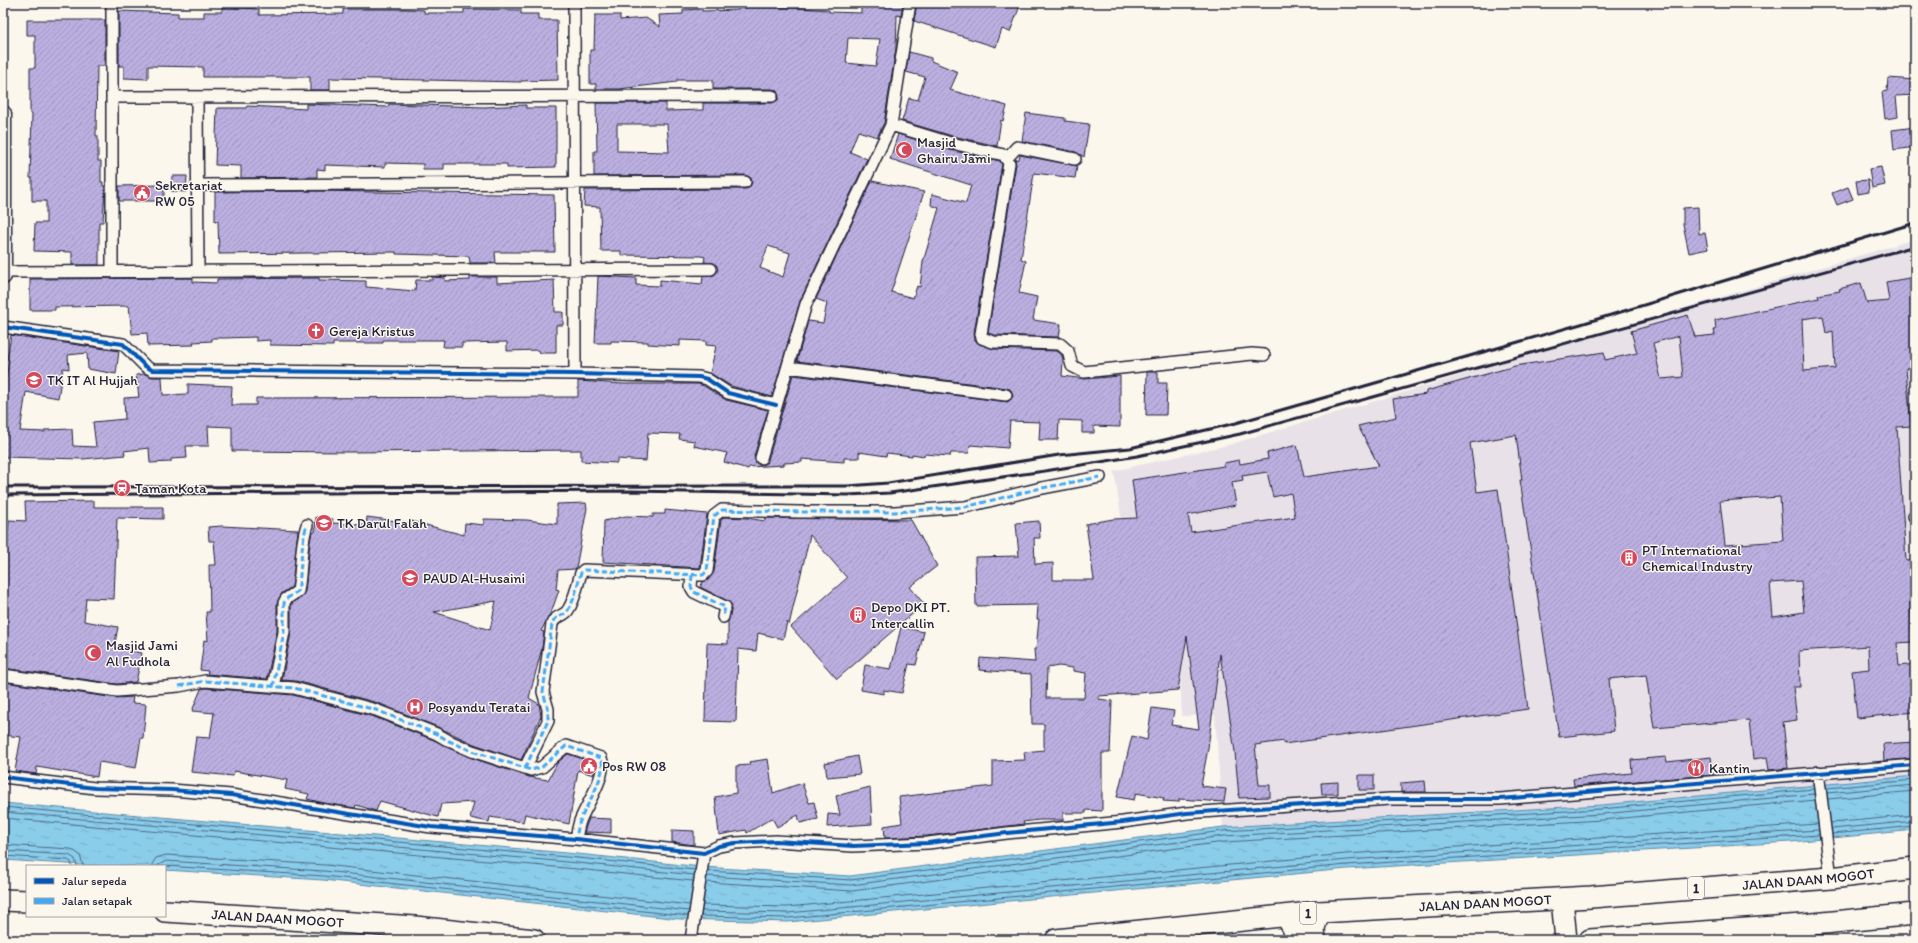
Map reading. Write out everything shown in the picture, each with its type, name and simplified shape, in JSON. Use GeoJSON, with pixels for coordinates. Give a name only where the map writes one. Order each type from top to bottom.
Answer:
{"type":"FeatureCollection","features":[{"type":"Feature","properties":{"kind":"highway","name":"JALAN DAAN MOGOT"},"geometry":{"type":"LineString","coordinates":[[1056,940],[1320,912],[1562,899],[1831,878],[1915,868]]}},
{"type":"Feature","properties":{"kind":"highway"},"geometry":{"type":"LineString","coordinates":[[1562,899],[1566,940]]}},
{"type":"Feature","properties":{"kind":"highway"},"geometry":{"type":"LineString","coordinates":[[3,900],[26,901]]}},
{"type":"Feature","properties":{"kind":"highway","name":"JALAN DAAN MOGOT"},"geometry":{"type":"LineString","coordinates":[[166,911],[415,927],[534,940]]}},
{"type":"Feature","properties":{"kind":"highway"},"geometry":{"type":"LineString","coordinates":[[1315,940],[1314,928],[1320,912]]}},
{"type":"Feature","properties":{"kind":"highway"},"geometry":{"type":"LineString","coordinates":[[1590,940],[1803,925],[1915,914]]}},
{"type":"Feature","properties":{"kind":"highway"},"geometry":{"type":"LineString","coordinates":[[1286,916],[1294,929],[1295,940]]}},
{"type":"Feature","properties":{"kind":"street"},"geometry":{"type":"LineString","coordinates":[[112,3],[112,272]]}},
{"type":"Feature","properties":{"kind":"street"},"geometry":{"type":"LineString","coordinates":[[574,3],[575,374]]}},
{"type":"Feature","properties":{"kind":"street"},"geometry":{"type":"LineString","coordinates":[[761,458],[806,304],[891,125],[910,3]]}},
{"type":"Feature","properties":{"kind":"street"},"geometry":{"type":"LineString","coordinates":[[112,97],[772,96]]}},
{"type":"Feature","properties":{"kind":"street"},"geometry":{"type":"LineString","coordinates":[[197,97],[198,271]]}},
{"type":"Feature","properties":{"kind":"street"},"geometry":{"type":"LineString","coordinates":[[3,114],[3,276]]}},
{"type":"Feature","properties":{"kind":"street"},"geometry":{"type":"LineString","coordinates":[[891,125],[947,142],[1004,155],[1009,162],[981,334],[982,338],[993,342],[1060,344],[1068,351],[1072,366],[1084,372],[1252,354],[1264,355]]}},
{"type":"Feature","properties":{"kind":"street"},"geometry":{"type":"LineString","coordinates":[[1007,158],[1017,147],[1075,158]]}},
{"type":"Feature","properties":{"kind":"street"},"geometry":{"type":"LineString","coordinates":[[197,185],[745,182]]}},
{"type":"Feature","properties":{"kind":"street"},"geometry":{"type":"LineString","coordinates":[[3,272],[711,269]]}},
{"type":"Feature","properties":{"kind":"street"},"geometry":{"type":"LineString","coordinates":[[3,327],[123,344],[145,366],[152,370],[575,374],[699,377],[708,379],[728,393],[776,405]]}},
{"type":"Feature","properties":{"kind":"street"},"geometry":{"type":"LineString","coordinates":[[788,367],[1006,394]]}},
{"type":"Feature","properties":{"kind":"street"},"geometry":{"type":"LineString","coordinates":[[525,768],[548,721],[548,709],[543,692],[552,624],[555,618],[564,614],[569,609],[582,571],[586,569],[692,576],[703,575],[707,571],[714,516],[722,510],[888,512],[965,507],[1037,489],[1100,477]]}},
{"type":"Feature","properties":{"kind":"street"},"geometry":{"type":"LineString","coordinates":[[273,687],[284,632],[284,603],[286,599],[298,591],[301,576],[304,532],[307,524]]}},
{"type":"Feature","properties":{"kind":"street"},"geometry":{"type":"LineString","coordinates":[[692,576],[692,587],[694,592],[725,607],[723,617]]}},
{"type":"Feature","properties":{"kind":"street"},"geometry":{"type":"LineString","coordinates":[[3,675],[117,691],[179,686],[205,681],[294,688],[376,710],[437,734],[472,751],[531,770],[542,768],[566,746],[601,758],[602,761],[599,780],[580,822],[576,839]]}},
{"type":"Feature","properties":{"kind":"street"},"geometry":{"type":"LineString","coordinates":[[691,940],[704,858],[719,846],[735,843],[776,841],[853,846],[928,843],[1014,832],[1123,822],[1186,813],[1383,799],[1500,799],[1819,777],[1915,765]]}},
{"type":"Feature","properties":{"kind":"street"},"geometry":{"type":"LineString","coordinates":[[3,777],[95,788],[172,790],[231,795],[431,827],[576,839],[704,858]]}},
{"type":"Feature","properties":{"kind":"street"},"geometry":{"type":"LineString","coordinates":[[1819,777],[1831,878]]}},
{"type":"Feature","properties":{"kind":"shaded area"},"geometry":{"type":"Polygon","coordinates":[[[1915,239],[1915,776],[1601,805],[1223,827],[1215,715],[1182,716],[1178,631],[1139,628],[1114,471],[1228,445],[1915,239]]]}},
{"type":"Feature","properties":{"kind":"water"},"geometry":{"type":"Polygon","coordinates":[[[1915,776],[1915,830],[1791,842],[1347,869],[788,922],[680,919],[323,880],[166,870],[166,865],[84,865],[3,860],[3,803],[578,854],[702,867],[850,876],[1223,827],[1601,805],[1915,776]]]}},
{"type":"Feature","properties":{"kind":"building"},"geometry":{"type":"Polygon","coordinates":[[[903,3],[901,16],[897,15],[896,48],[884,123],[877,137],[858,131],[850,152],[867,159],[800,301],[772,397],[731,386],[710,373],[716,346],[706,345],[706,341],[680,340],[680,346],[648,344],[648,342],[611,341],[611,343],[595,343],[598,276],[636,278],[636,285],[660,286],[660,280],[702,284],[703,276],[714,275],[718,269],[714,263],[704,262],[705,257],[701,256],[621,255],[621,251],[601,251],[600,207],[584,206],[585,190],[745,189],[749,188],[752,182],[751,178],[745,175],[594,176],[594,151],[597,151],[596,103],[666,103],[666,111],[703,110],[703,103],[772,103],[778,100],[779,96],[776,90],[772,89],[713,89],[713,80],[677,80],[677,82],[619,89],[596,89],[596,84],[590,84],[590,50],[594,50],[595,15],[620,15],[620,20],[646,18],[660,27],[659,15],[683,14],[683,10],[738,10],[738,7],[800,8],[829,10],[829,12],[861,13],[861,4],[903,3]],[[848,38],[846,63],[876,66],[880,39],[848,38]],[[617,124],[617,151],[669,152],[667,124],[617,124]],[[768,246],[760,268],[783,277],[790,253],[768,246]]]}},
{"type":"Feature","properties":{"kind":"building"},"geometry":{"type":"Polygon","coordinates":[[[917,3],[1021,3],[1010,32],[1002,29],[996,47],[914,21],[917,3]]]}},
{"type":"Feature","properties":{"kind":"building"},"geometry":{"type":"Polygon","coordinates":[[[222,7],[259,9],[259,15],[343,14],[343,9],[406,9],[424,10],[424,13],[464,13],[464,9],[521,10],[521,14],[538,14],[538,20],[557,20],[558,80],[521,82],[330,78],[330,90],[310,90],[310,77],[203,77],[203,67],[148,66],[148,79],[124,78],[124,66],[119,66],[119,11],[178,13],[178,17],[204,17],[204,12],[222,12],[222,7]]]}},
{"type":"Feature","properties":{"kind":"building"},"geometry":{"type":"Polygon","coordinates":[[[27,20],[105,20],[105,66],[97,66],[96,136],[98,136],[98,161],[101,161],[101,182],[103,182],[103,186],[105,186],[103,222],[99,222],[99,265],[72,265],[72,252],[34,251],[35,223],[46,223],[46,201],[32,201],[32,178],[30,178],[32,114],[30,114],[30,68],[35,68],[35,35],[27,35],[27,20]]]}},
{"type":"Feature","properties":{"kind":"building"},"geometry":{"type":"Polygon","coordinates":[[[909,52],[931,58],[931,61],[958,72],[950,90],[1007,106],[1003,121],[1001,120],[997,146],[949,135],[902,121],[909,98],[918,100],[925,77],[906,72],[909,52]]]}},
{"type":"Feature","properties":{"kind":"building"},"geometry":{"type":"Polygon","coordinates":[[[1888,78],[1915,80],[1915,95],[1896,96],[1898,117],[1885,119],[1882,92],[1887,91],[1888,78]]]}},
{"type":"Feature","properties":{"kind":"building"},"geometry":{"type":"Polygon","coordinates":[[[306,104],[388,107],[389,104],[484,107],[526,105],[526,108],[556,108],[556,167],[507,168],[507,164],[444,164],[444,169],[423,169],[423,164],[385,163],[385,167],[325,165],[325,170],[317,169],[317,177],[241,178],[241,166],[215,165],[217,108],[246,108],[247,106],[306,109],[306,104]]]}},
{"type":"Feature","properties":{"kind":"building"},"geometry":{"type":"Polygon","coordinates":[[[1026,113],[1065,118],[1065,121],[1089,124],[1084,157],[1076,152],[1022,141],[1026,113]]]}},
{"type":"Feature","properties":{"kind":"building"},"geometry":{"type":"Polygon","coordinates":[[[1915,127],[1915,147],[1894,150],[1892,130],[1915,127]]]}},
{"type":"Feature","properties":{"kind":"building"},"geometry":{"type":"Polygon","coordinates":[[[898,134],[945,149],[1000,161],[1002,164],[974,333],[975,340],[979,344],[993,349],[1057,351],[1062,355],[1062,376],[1085,379],[1120,376],[1120,427],[1094,426],[1094,433],[1082,433],[1082,421],[1059,420],[1058,440],[1039,440],[1040,422],[1010,421],[1008,448],[970,445],[969,453],[951,453],[950,456],[924,454],[924,456],[912,454],[912,456],[887,453],[886,456],[859,452],[859,458],[844,458],[844,462],[802,459],[802,462],[784,463],[784,465],[749,467],[748,469],[724,462],[727,453],[694,446],[695,441],[679,439],[680,434],[648,433],[646,461],[617,459],[617,463],[581,461],[581,450],[349,452],[232,451],[232,427],[208,426],[209,446],[186,446],[187,458],[171,459],[171,462],[150,463],[149,448],[124,451],[125,455],[83,459],[3,457],[3,390],[4,391],[9,360],[7,359],[11,335],[119,351],[116,374],[88,369],[87,353],[68,355],[69,369],[63,368],[58,398],[26,392],[20,431],[45,432],[45,430],[72,429],[73,446],[96,447],[93,422],[125,419],[124,398],[139,397],[136,375],[145,374],[152,377],[162,377],[163,395],[188,394],[188,384],[232,386],[231,405],[256,405],[256,398],[578,397],[578,381],[623,384],[698,384],[704,386],[726,400],[768,410],[754,456],[756,463],[759,465],[766,463],[768,460],[793,375],[1008,402],[1013,396],[1011,390],[1007,388],[797,361],[808,321],[823,323],[827,303],[816,299],[872,181],[924,192],[891,292],[913,298],[917,286],[920,287],[923,262],[939,208],[931,205],[932,194],[966,203],[971,185],[890,159],[898,134]]]}},
{"type":"Feature","properties":{"kind":"building"},"geometry":{"type":"Polygon","coordinates":[[[1020,155],[1077,166],[1075,178],[1034,173],[1021,259],[1026,261],[1019,293],[1037,297],[1033,320],[1061,324],[1059,337],[994,335],[988,333],[1016,164],[1015,160],[1019,159],[1020,155]]]}},
{"type":"Feature","properties":{"kind":"building"},"geometry":{"type":"Polygon","coordinates":[[[1881,167],[1885,185],[1872,188],[1869,169],[1881,167]]]}},
{"type":"Feature","properties":{"kind":"building"},"geometry":{"type":"Polygon","coordinates":[[[172,176],[187,176],[186,192],[171,191],[172,176]]]}},
{"type":"Feature","properties":{"kind":"building"},"geometry":{"type":"Polygon","coordinates":[[[1868,180],[1869,192],[1858,194],[1856,181],[1868,180]]]}},
{"type":"Feature","properties":{"kind":"building","name":"Sekretariat RW 05"},"geometry":{"type":"Polygon","coordinates":[[[164,185],[164,201],[119,201],[119,186],[164,185]]]}},
{"type":"Feature","properties":{"kind":"building"},"geometry":{"type":"Polygon","coordinates":[[[1848,187],[1853,199],[1837,205],[1832,193],[1848,187]]]}},
{"type":"Feature","properties":{"kind":"building"},"geometry":{"type":"Polygon","coordinates":[[[317,191],[554,195],[555,252],[495,252],[496,263],[470,263],[469,256],[396,254],[396,252],[219,254],[218,221],[215,221],[215,192],[317,191]]]}},
{"type":"Feature","properties":{"kind":"building"},"geometry":{"type":"Polygon","coordinates":[[[1698,207],[1699,234],[1705,233],[1708,249],[1689,253],[1683,224],[1683,208],[1698,207]]]}},
{"type":"Feature","properties":{"kind":"building"},"geometry":{"type":"Polygon","coordinates":[[[432,277],[445,278],[445,281],[470,280],[470,277],[497,277],[497,283],[554,280],[555,312],[563,312],[563,325],[556,325],[556,353],[540,353],[539,350],[507,351],[507,342],[462,343],[462,347],[443,347],[444,340],[383,340],[383,343],[333,343],[333,346],[270,345],[270,340],[256,341],[256,337],[212,338],[212,341],[193,342],[194,345],[148,346],[147,333],[132,334],[129,306],[55,307],[55,310],[30,310],[30,279],[193,278],[193,282],[217,283],[217,279],[319,278],[319,280],[366,281],[366,287],[415,291],[416,280],[432,280],[432,277]]]}},
{"type":"Feature","properties":{"kind":"building"},"geometry":{"type":"Polygon","coordinates":[[[1915,277],[1915,367],[1906,368],[1911,426],[1897,427],[1906,561],[1915,560],[1915,600],[1910,600],[1913,642],[1897,643],[1899,666],[1915,664],[1915,712],[1857,718],[1852,671],[1869,669],[1868,646],[1799,651],[1800,687],[1793,687],[1797,720],[1783,722],[1788,768],[1769,770],[1767,757],[1753,759],[1749,720],[1654,728],[1646,675],[1609,679],[1614,731],[1559,737],[1520,480],[1522,480],[1516,435],[1470,443],[1477,492],[1498,489],[1528,709],[1284,744],[1284,741],[1255,745],[1259,785],[1270,785],[1270,797],[1239,798],[1235,752],[1220,654],[1208,748],[1201,786],[1226,789],[1224,802],[1179,799],[1179,802],[1163,801],[1164,798],[1136,793],[1134,800],[1117,797],[1132,736],[1147,740],[1152,708],[1174,711],[1171,725],[1199,729],[1187,636],[1178,690],[1099,696],[1099,699],[1112,701],[1110,753],[1102,753],[1102,811],[1086,810],[1086,813],[1063,813],[1063,820],[1039,820],[1023,822],[1024,824],[927,836],[885,838],[884,826],[902,823],[899,797],[993,786],[993,761],[1025,760],[1024,752],[1044,750],[1044,724],[1032,724],[1031,674],[979,670],[980,658],[1035,662],[1034,649],[1036,649],[1039,619],[1037,619],[1038,605],[976,606],[975,557],[1019,556],[1016,523],[1039,521],[1040,538],[1034,538],[1035,564],[1053,563],[1053,580],[1094,580],[1086,524],[1113,519],[1137,518],[1132,480],[1224,466],[1224,463],[1239,460],[1240,464],[1268,459],[1267,453],[1297,445],[1304,477],[1379,466],[1358,426],[1396,417],[1393,399],[1426,394],[1426,391],[1515,366],[1604,352],[1605,360],[1637,353],[1631,331],[1688,315],[1695,337],[1715,335],[1715,320],[1819,298],[1818,295],[1840,291],[1839,289],[1861,283],[1867,303],[1889,301],[1886,282],[1915,277]],[[1823,316],[1802,319],[1804,371],[1835,368],[1833,331],[1826,333],[1823,316]],[[1679,336],[1653,343],[1661,379],[1683,377],[1679,336]],[[1267,472],[1242,476],[1243,480],[1232,482],[1236,505],[1188,515],[1191,532],[1295,517],[1291,493],[1273,497],[1267,472]],[[1780,497],[1720,501],[1725,545],[1783,541],[1780,497]],[[1801,581],[1770,583],[1773,617],[1804,612],[1801,581]],[[1059,666],[1047,668],[1046,698],[1084,698],[1086,673],[1073,671],[1073,668],[1059,666]]]}},
{"type":"Feature","properties":{"kind":"building"},"geometry":{"type":"Polygon","coordinates":[[[1147,372],[1158,372],[1158,383],[1167,383],[1166,415],[1146,415],[1147,372]]]}},
{"type":"Feature","properties":{"kind":"building"},"geometry":{"type":"Polygon","coordinates":[[[94,501],[94,507],[163,507],[163,519],[117,518],[114,599],[86,598],[84,621],[118,627],[114,648],[142,653],[136,682],[117,684],[3,668],[3,604],[5,577],[3,577],[9,520],[26,521],[25,502],[94,501]]]}},
{"type":"Feature","properties":{"kind":"building"},"geometry":{"type":"Polygon","coordinates":[[[586,503],[587,508],[576,568],[558,570],[556,589],[559,590],[552,610],[541,631],[544,632],[542,648],[529,698],[539,704],[541,716],[521,760],[474,744],[440,728],[378,703],[296,681],[282,680],[291,633],[291,605],[305,592],[310,542],[312,532],[315,532],[316,517],[333,519],[332,523],[366,525],[367,517],[411,523],[411,521],[464,535],[465,523],[484,525],[484,519],[527,520],[557,524],[557,504],[586,503]],[[496,601],[434,612],[490,630],[496,601]]]}},
{"type":"Feature","properties":{"kind":"building"},"geometry":{"type":"Polygon","coordinates":[[[665,510],[707,514],[700,568],[603,562],[604,521],[626,516],[653,517],[653,514],[665,514],[665,510]]]}},
{"type":"Feature","properties":{"kind":"building"},"geometry":{"type":"Polygon","coordinates":[[[724,517],[747,518],[765,521],[765,518],[911,520],[937,566],[910,587],[924,604],[837,679],[791,627],[847,578],[810,535],[789,625],[787,622],[783,639],[758,633],[756,651],[738,649],[736,722],[705,721],[707,643],[728,644],[728,622],[732,606],[728,601],[700,587],[703,582],[708,580],[714,572],[721,520],[724,517]]]}},
{"type":"Feature","properties":{"kind":"building"},"geometry":{"type":"Polygon","coordinates":[[[222,526],[298,530],[292,587],[282,593],[277,603],[277,631],[267,679],[207,674],[208,671],[200,670],[204,640],[208,641],[206,612],[210,612],[209,565],[216,565],[214,541],[209,541],[208,527],[222,526]]]}},
{"type":"Feature","properties":{"kind":"building"},"geometry":{"type":"Polygon","coordinates":[[[901,627],[924,632],[916,665],[909,664],[902,693],[884,690],[884,694],[861,690],[865,665],[891,669],[901,627]]]}},
{"type":"Feature","properties":{"kind":"building"},"geometry":{"type":"Polygon","coordinates":[[[3,682],[116,698],[133,697],[132,703],[146,704],[143,738],[141,738],[136,768],[99,762],[97,777],[37,767],[36,774],[15,771],[21,737],[3,735],[3,682]]]}},
{"type":"Feature","properties":{"kind":"building"},"geometry":{"type":"Polygon","coordinates":[[[205,688],[293,695],[374,717],[434,740],[469,757],[529,777],[548,780],[558,762],[568,754],[595,763],[595,771],[593,775],[578,770],[569,824],[525,814],[523,822],[490,817],[489,822],[470,818],[474,802],[441,804],[438,817],[380,801],[376,811],[356,805],[355,808],[324,803],[307,799],[309,794],[285,789],[287,780],[234,771],[233,776],[191,772],[196,737],[210,738],[214,713],[192,711],[201,689],[205,688]]]}},
{"type":"Feature","properties":{"kind":"building"},"geometry":{"type":"Polygon","coordinates":[[[1915,742],[1915,758],[1884,761],[1883,744],[1915,742]]]}},
{"type":"Feature","properties":{"kind":"building"},"geometry":{"type":"Polygon","coordinates":[[[857,756],[860,774],[827,777],[825,763],[857,756]]]}},
{"type":"Feature","properties":{"kind":"building"},"geometry":{"type":"Polygon","coordinates":[[[1666,757],[1667,762],[1711,757],[1713,775],[1574,786],[1573,779],[1632,773],[1631,760],[1666,757]]]}},
{"type":"Feature","properties":{"kind":"building"},"geometry":{"type":"Polygon","coordinates":[[[768,759],[773,793],[802,783],[809,803],[814,802],[818,819],[800,823],[798,815],[777,827],[772,818],[747,833],[746,830],[719,835],[715,797],[736,793],[736,766],[750,765],[749,762],[768,759]]]}},
{"type":"Feature","properties":{"kind":"building"},"geometry":{"type":"Polygon","coordinates":[[[1359,775],[1374,775],[1374,790],[1359,790],[1359,775]]]}},
{"type":"Feature","properties":{"kind":"building"},"geometry":{"type":"Polygon","coordinates":[[[1425,781],[1426,792],[1401,792],[1401,783],[1425,781]]]}},
{"type":"Feature","properties":{"kind":"building"},"geometry":{"type":"Polygon","coordinates":[[[1338,782],[1338,794],[1322,794],[1321,783],[1338,782]]]}},
{"type":"Feature","properties":{"kind":"building"},"geometry":{"type":"Polygon","coordinates":[[[870,787],[872,824],[827,827],[828,814],[840,815],[836,796],[870,787]]]}},
{"type":"Feature","properties":{"kind":"building"},"geometry":{"type":"Polygon","coordinates":[[[589,818],[611,819],[611,833],[584,832],[589,818]]]}},
{"type":"Feature","properties":{"kind":"building"},"geometry":{"type":"Polygon","coordinates":[[[672,830],[694,831],[694,845],[672,842],[672,830]]]}},
{"type":"Feature","properties":{"kind":"railway"},"geometry":{"type":"LineString","coordinates":[[3,487],[847,486],[888,483],[1059,455],[1130,448],[1236,423],[1581,324],[1915,223]]}},
{"type":"Feature","properties":{"kind":"railway"},"geometry":{"type":"LineString","coordinates":[[3,495],[631,491],[847,495],[890,493],[1045,471],[1137,456],[1240,434],[1915,246]]}},
{"type":"Feature","properties":{"kind":"marked path"},"geometry":{"type":"LineString","coordinates":[[525,768],[548,721],[548,709],[543,692],[552,624],[553,621],[564,614],[570,606],[581,573],[584,570],[703,575],[707,571],[714,516],[722,510],[895,512],[965,507],[1037,489],[1100,477]]}},
{"type":"Feature","properties":{"kind":"marked path"},"geometry":{"type":"LineString","coordinates":[[273,687],[284,632],[284,603],[286,599],[298,591],[303,541],[307,525]]}},
{"type":"Feature","properties":{"kind":"marked path"},"geometry":{"type":"LineString","coordinates":[[692,575],[691,587],[694,592],[725,607],[723,617]]}},
{"type":"Feature","properties":{"kind":"marked path"},"geometry":{"type":"LineString","coordinates":[[179,686],[205,681],[294,688],[376,710],[437,734],[472,751],[531,770],[542,767],[566,746],[601,758],[602,772],[580,821],[576,839]]}},
{"type":"Feature","properties":{"kind":"cycle path"},"geometry":{"type":"LineString","coordinates":[[3,327],[123,344],[145,366],[152,370],[575,374],[699,377],[707,379],[728,393],[776,405]]}},
{"type":"Feature","properties":{"kind":"cycle path"},"geometry":{"type":"LineString","coordinates":[[3,777],[95,788],[172,790],[231,795],[431,827],[576,839],[704,853],[719,846],[735,843],[776,841],[853,846],[928,843],[1007,833],[1123,822],[1187,813],[1390,799],[1500,799],[1915,765]]}},
{"type":"Feature","properties":{"kind":"place","name":"Masjid Ghairu Jami"},"geometry":{"type":"Point","coordinates":[904,150]}},
{"type":"Feature","properties":{"kind":"place","name":"Sekretariat RW 05"},"geometry":{"type":"Point","coordinates":[142,193]}},
{"type":"Feature","properties":{"kind":"place","name":"Gereja Kristus"},"geometry":{"type":"Point","coordinates":[316,331]}},
{"type":"Feature","properties":{"kind":"place","name":"TK IT Al Hujjah"},"geometry":{"type":"Point","coordinates":[34,380]}},
{"type":"Feature","properties":{"kind":"place","name":"Taman Kota"},"geometry":{"type":"Point","coordinates":[122,488]}},
{"type":"Feature","properties":{"kind":"place","name":"TK Darul Falah"},"geometry":{"type":"Point","coordinates":[324,523]}},
{"type":"Feature","properties":{"kind":"place","name":"PT International Chemical Industry"},"geometry":{"type":"Point","coordinates":[1629,558]}},
{"type":"Feature","properties":{"kind":"place","name":"PAUD Al-Husaini"},"geometry":{"type":"Point","coordinates":[410,578]}},
{"type":"Feature","properties":{"kind":"place","name":"Depo DKI PT. Intercallin"},"geometry":{"type":"Point","coordinates":[858,615]}},
{"type":"Feature","properties":{"kind":"place","name":"Masjid Jami Al Fudhola"},"geometry":{"type":"Point","coordinates":[93,653]}},
{"type":"Feature","properties":{"kind":"place","name":"Posyandu Teratai"},"geometry":{"type":"Point","coordinates":[415,707]}},
{"type":"Feature","properties":{"kind":"place","name":"Pos RW 08"},"geometry":{"type":"Point","coordinates":[589,766]}},
{"type":"Feature","properties":{"kind":"place","name":"Kantin"},"geometry":{"type":"Point","coordinates":[1696,768]}}]}
